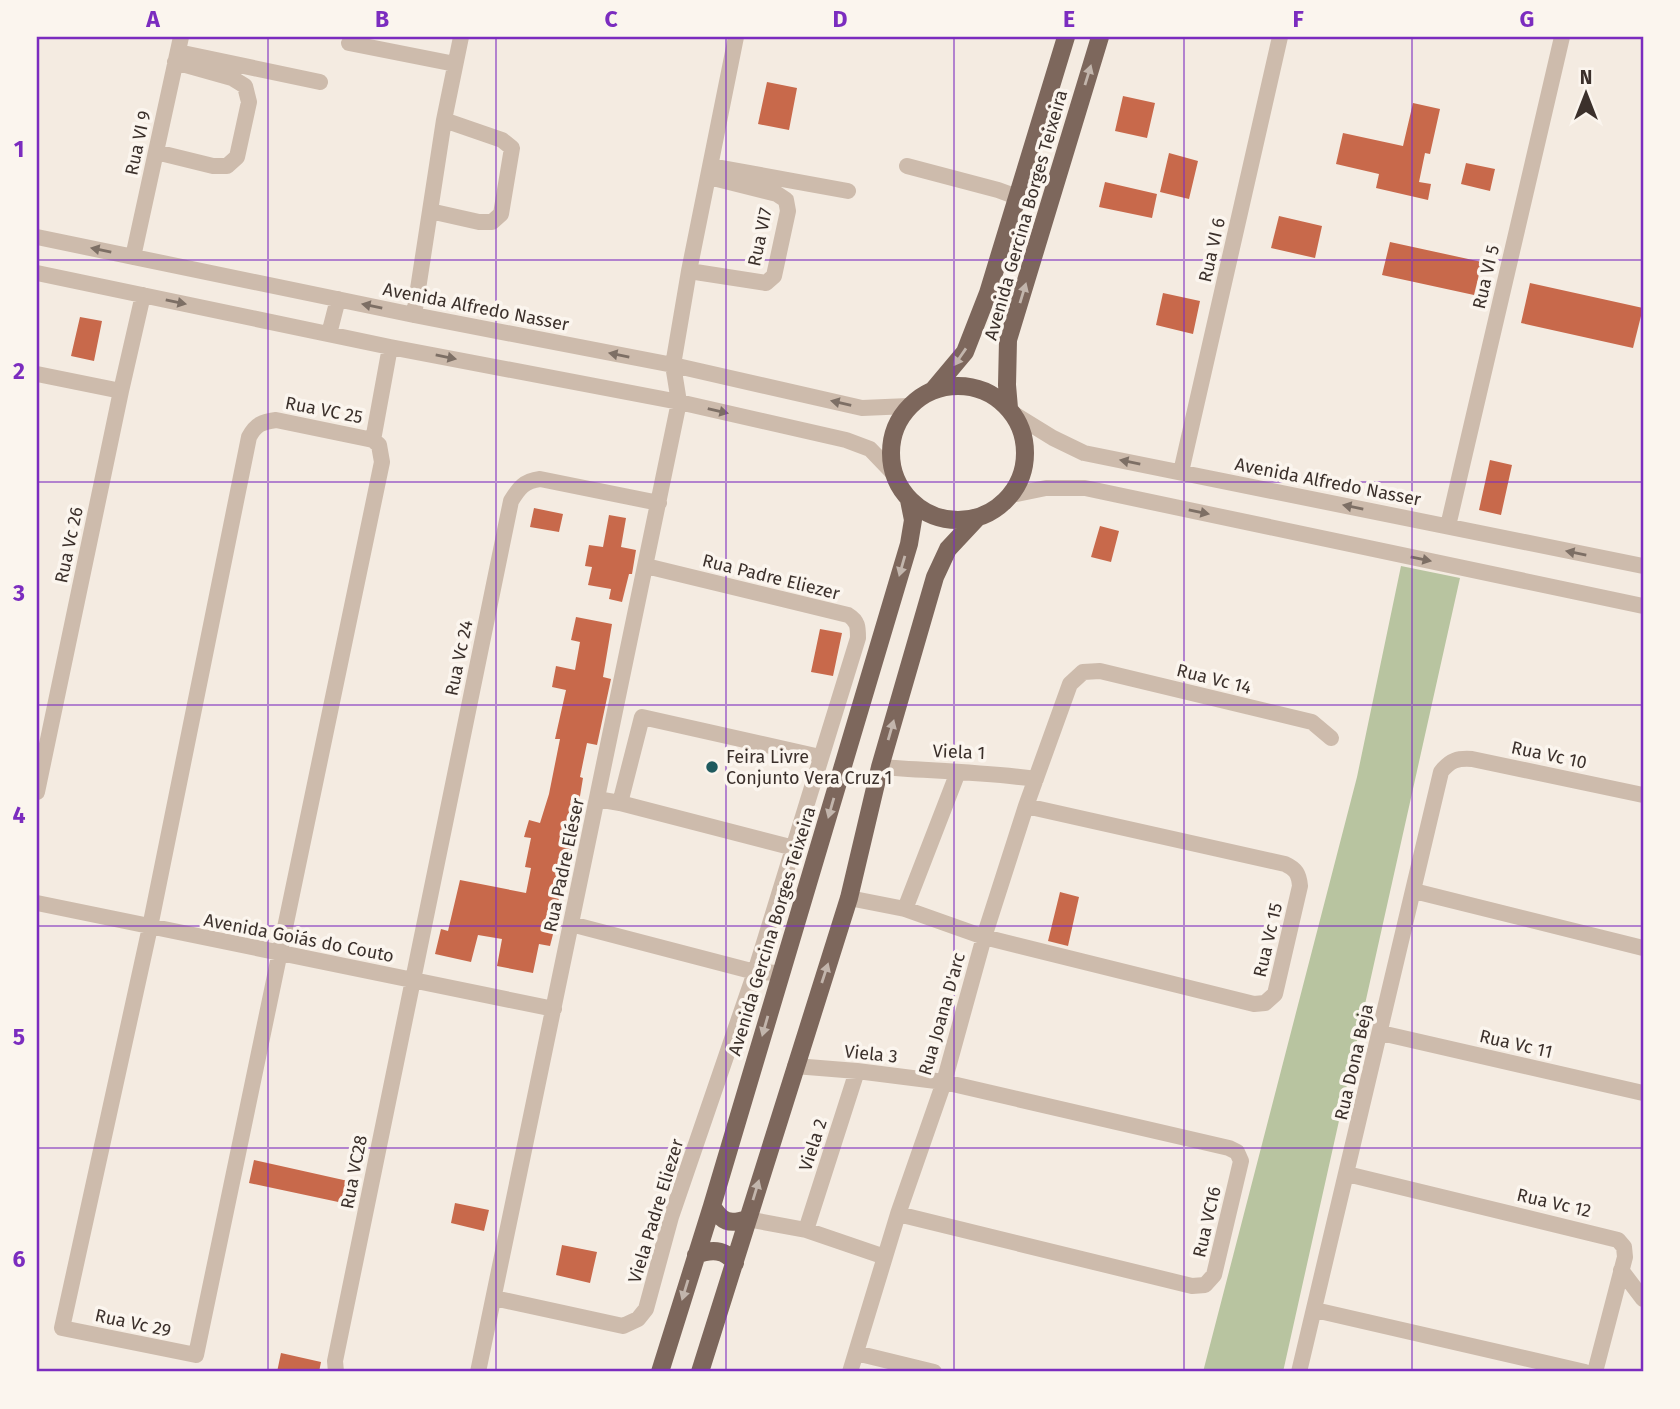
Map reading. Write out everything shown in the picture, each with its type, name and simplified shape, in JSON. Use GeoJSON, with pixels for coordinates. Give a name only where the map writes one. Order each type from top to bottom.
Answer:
{"type":"FeatureCollection","features":[{"type":"Feature","properties":{"kind":"main road","name":"Avenida Gercina Borges Teixeira"},"geometry":{"type":"LineString","coordinates":[[934,389],[965,352],[988,293],[1066,37]]}},
{"type":"Feature","properties":{"kind":"main road","name":"Avenida Gercina Borges Teixeira"},"geometry":{"type":"LineString","coordinates":[[1011,411],[1007,385],[1008,341],[1100,37]]}},
{"type":"Feature","properties":{"kind":"main road"},"geometry":{"type":"LineString","coordinates":[[954,385],[974,387],[993,395],[1011,411],[1023,433],[1026,455],[1022,476],[1011,495],[996,509],[977,518],[959,520],[940,518],[923,511],[909,500],[893,473],[890,456],[898,421],[909,406],[934,389],[954,385]]}},
{"type":"Feature","properties":{"kind":"main road","name":"Avenida Gercina Borges Teixeira"},"geometry":{"type":"LineString","coordinates":[[660,1372],[909,544],[913,520],[909,500]]}},
{"type":"Feature","properties":{"kind":"main road"},"geometry":{"type":"LineString","coordinates":[[700,1372],[849,898],[880,767],[935,577],[948,549],[977,518]]}},
{"type":"Feature","properties":{"kind":"main road"},"geometry":{"type":"LineString","coordinates":[[712,1206],[720,1219],[727,1223],[747,1219]]}},
{"type":"Feature","properties":{"kind":"main road"},"geometry":{"type":"LineString","coordinates":[[696,1255],[705,1251],[719,1251],[729,1255],[735,1263]]}},
{"type":"Feature","properties":{"kind":"street"},"geometry":{"type":"LineString","coordinates":[[414,315],[444,120],[461,37]]}},
{"type":"Feature","properties":{"kind":"street"},"geometry":{"type":"LineString","coordinates":[[673,365],[736,37]]}},
{"type":"Feature","properties":{"kind":"street","name":"Rua VI 6"},"geometry":{"type":"LineString","coordinates":[[1181,472],[1280,37]]}},
{"type":"Feature","properties":{"kind":"street","name":"Rua VI 5"},"geometry":{"type":"LineString","coordinates":[[1448,526],[1562,37]]}},
{"type":"Feature","properties":{"kind":"street"},"geometry":{"type":"LineString","coordinates":[[349,43],[455,64]]}},
{"type":"Feature","properties":{"kind":"street"},"geometry":{"type":"LineString","coordinates":[[178,50],[320,82]]}},
{"type":"Feature","properties":{"kind":"street"},"geometry":{"type":"LineString","coordinates":[[156,152],[213,166],[227,166],[237,157],[249,102],[245,86],[178,50]]}},
{"type":"Feature","properties":{"kind":"street","name":"Rua VI 9"},"geometry":{"type":"LineString","coordinates":[[133,257],[178,50]]}},
{"type":"Feature","properties":{"kind":"street"},"geometry":{"type":"LineString","coordinates":[[430,211],[492,222],[501,214],[511,160],[512,148],[502,140],[444,120]]}},
{"type":"Feature","properties":{"kind":"street"},"geometry":{"type":"LineString","coordinates":[[907,166],[1017,197]]}},
{"type":"Feature","properties":{"kind":"street"},"geometry":{"type":"LineString","coordinates":[[710,172],[848,191]]}},
{"type":"Feature","properties":{"kind":"street","name":"Rua VI7"},"geometry":{"type":"LineString","coordinates":[[689,271],[766,283],[774,276],[788,211],[786,200],[777,194],[710,172]]}},
{"type":"Feature","properties":{"kind":"street","name":"Avenida Alfredo Nasser"},"geometry":{"type":"LineString","coordinates":[[37,237],[673,365],[862,408],[909,406]]}},
{"type":"Feature","properties":{"kind":"street"},"geometry":{"type":"LineString","coordinates":[[37,273],[390,347],[679,402],[846,440],[870,449],[893,473]]}},
{"type":"Feature","properties":{"kind":"street","name":"Rua Vc 26"},"geometry":{"type":"LineString","coordinates":[[37,792],[143,295]]}},
{"type":"Feature","properties":{"kind":"street"},"geometry":{"type":"LineString","coordinates":[[329,334],[338,299]]}},
{"type":"Feature","properties":{"kind":"street"},"geometry":{"type":"LineString","coordinates":[[373,440],[390,347]]}},
{"type":"Feature","properties":{"kind":"street","name":"Rua Padre Eléser"},"geometry":{"type":"LineString","coordinates":[[478,1372],[679,402],[673,365]]}},
{"type":"Feature","properties":{"kind":"street"},"geometry":{"type":"LineString","coordinates":[[37,374],[121,391]]}},
{"type":"Feature","properties":{"kind":"street","name":"Avenida Alfredo Nasser"},"geometry":{"type":"LineString","coordinates":[[1011,411],[1084,453],[1643,566]]}},
{"type":"Feature","properties":{"kind":"street","name":"Rua VC 25"},"geometry":{"type":"LineString","coordinates":[[150,928],[249,437],[254,428],[262,422],[276,420],[373,440],[379,445],[382,462],[279,953]]}},
{"type":"Feature","properties":{"kind":"street","name":"Rua Vc 24"},"geometry":{"type":"LineString","coordinates":[[412,980],[511,502],[518,488],[528,481],[540,479],[659,503]]}},
{"type":"Feature","properties":{"kind":"street"},"geometry":{"type":"LineString","coordinates":[[1011,495],[1046,488],[1086,488],[1643,607]]}},
{"type":"Feature","properties":{"kind":"street","name":"Rua Padre Eliezer"},"geometry":{"type":"LineString","coordinates":[[646,566],[856,619],[858,638],[755,972]]}},
{"type":"Feature","properties":{"kind":"street","name":"Rua Vc 14"},"geometry":{"type":"LineString","coordinates":[[1083,672],[1100,671],[1312,722],[1331,738]]}},
{"type":"Feature","properties":{"kind":"street","name":"Rua Joana D'arc"},"geometry":{"type":"LineString","coordinates":[[850,1372],[898,1214],[944,1082],[984,937],[1026,806],[1070,684],[1083,672]]}},
{"type":"Feature","properties":{"kind":"street"},"geometry":{"type":"LineString","coordinates":[[620,803],[642,717],[820,757]]}},
{"type":"Feature","properties":{"kind":"street","name":"Rua Vc 10"},"geometry":{"type":"LineString","coordinates":[[1448,763],[1459,758],[1472,759],[1643,795]]}},
{"type":"Feature","properties":{"kind":"street","name":"Rua Dona Beja"},"geometry":{"type":"LineString","coordinates":[[1299,1372],[1441,772],[1448,763]]}},
{"type":"Feature","properties":{"kind":"street","name":"Viela 1"},"geometry":{"type":"LineString","coordinates":[[880,767],[980,771],[1036,779]]}},
{"type":"Feature","properties":{"kind":"street"},"geometry":{"type":"LineString","coordinates":[[905,909],[957,772]]}},
{"type":"Feature","properties":{"kind":"street"},"geometry":{"type":"LineString","coordinates":[[597,799],[794,848]]}},
{"type":"Feature","properties":{"kind":"street","name":"Rua Vc 15"},"geometry":{"type":"LineString","coordinates":[[984,937],[1254,1004],[1265,1003],[1275,993],[1300,886],[1299,875],[1294,868],[1026,806]]}},
{"type":"Feature","properties":{"kind":"street"},"geometry":{"type":"LineString","coordinates":[[1414,891],[1643,948]]}},
{"type":"Feature","properties":{"kind":"street"},"geometry":{"type":"LineString","coordinates":[[849,898],[905,909],[984,937]]}},
{"type":"Feature","properties":{"kind":"street","name":"Avenida Goiás do Couto"},"geometry":{"type":"LineString","coordinates":[[37,903],[554,1009]]}},
{"type":"Feature","properties":{"kind":"street"},"geometry":{"type":"LineString","coordinates":[[572,924],[755,972],[781,973]]}},
{"type":"Feature","properties":{"kind":"street","name":"Rua Vc 29"},"geometry":{"type":"LineString","coordinates":[[150,928],[62,1328],[196,1355],[279,953]]}},
{"type":"Feature","properties":{"kind":"street","name":"Viela Padre Eliezer"},"geometry":{"type":"LineString","coordinates":[[494,1298],[623,1326],[638,1319],[646,1309],[671,1217],[755,972]]}},
{"type":"Feature","properties":{"kind":"street","name":"Rua VC28"},"geometry":{"type":"LineString","coordinates":[[336,1372],[335,1361],[412,980]]}},
{"type":"Feature","properties":{"kind":"street","name":"Rua Vc 11"},"geometry":{"type":"LineString","coordinates":[[1381,1033],[1643,1093]]}},
{"type":"Feature","properties":{"kind":"street","name":"Viela 3"},"geometry":{"type":"LineString","coordinates":[[795,1066],[944,1082]]}},
{"type":"Feature","properties":{"kind":"street","name":"Viela 2"},"geometry":{"type":"LineString","coordinates":[[806,1230],[857,1071]]}},
{"type":"Feature","properties":{"kind":"street","name":"Rua VC16"},"geometry":{"type":"LineString","coordinates":[[898,1214],[1192,1286],[1205,1285],[1214,1275],[1241,1161],[1237,1153],[1228,1148],[944,1082]]}},
{"type":"Feature","properties":{"kind":"street","name":"Rua Vc 12"},"geometry":{"type":"LineString","coordinates":[[1347,1174],[1618,1240],[1624,1247],[1625,1257],[1595,1372]]}},
{"type":"Feature","properties":{"kind":"street"},"geometry":{"type":"LineString","coordinates":[[747,1219],[806,1230],[885,1257]]}},
{"type":"Feature","properties":{"kind":"street"},"geometry":{"type":"LineString","coordinates":[[1621,1270],[1643,1299]]}},
{"type":"Feature","properties":{"kind":"street"},"geometry":{"type":"LineString","coordinates":[[1315,1310],[1585,1372]]}},
{"type":"Feature","properties":{"kind":"street"},"geometry":{"type":"LineString","coordinates":[[856,1353],[934,1372]]}},
{"type":"Feature","properties":{"kind":"green space"},"geometry":{"type":"Polygon","coordinates":[[[1401,566],[1460,578],[1283,1372],[1203,1372],[1357,777],[1401,566]]]}},
{"type":"Feature","properties":{"kind":"building"},"geometry":{"type":"Polygon","coordinates":[[[767,82],[797,88],[789,130],[758,124],[767,82]]]}},
{"type":"Feature","properties":{"kind":"building"},"geometry":{"type":"Polygon","coordinates":[[[1123,96],[1155,103],[1147,138],[1115,131],[1123,96]]]}},
{"type":"Feature","properties":{"kind":"building"},"geometry":{"type":"Polygon","coordinates":[[[1413,103],[1440,109],[1430,154],[1425,153],[1419,182],[1431,184],[1428,200],[1376,188],[1379,174],[1336,164],[1343,133],[1403,146],[1413,103]]]}},
{"type":"Feature","properties":{"kind":"building"},"geometry":{"type":"Polygon","coordinates":[[[1169,153],[1198,161],[1189,199],[1160,192],[1169,153]]]}},
{"type":"Feature","properties":{"kind":"building"},"geometry":{"type":"Polygon","coordinates":[[[1466,163],[1495,169],[1490,191],[1461,184],[1466,163]]]}},
{"type":"Feature","properties":{"kind":"building"},"geometry":{"type":"Polygon","coordinates":[[[1105,182],[1157,194],[1152,218],[1099,207],[1105,182]]]}},
{"type":"Feature","properties":{"kind":"building"},"geometry":{"type":"Polygon","coordinates":[[[1279,216],[1322,226],[1315,258],[1271,248],[1279,216]]]}},
{"type":"Feature","properties":{"kind":"building"},"geometry":{"type":"Polygon","coordinates":[[[1390,242],[1482,262],[1474,295],[1382,275],[1390,242]]]}},
{"type":"Feature","properties":{"kind":"building"},"geometry":{"type":"Polygon","coordinates":[[[1530,283],[1643,308],[1633,348],[1521,323],[1530,283]]]}},
{"type":"Feature","properties":{"kind":"building"},"geometry":{"type":"Polygon","coordinates":[[[1163,293],[1200,301],[1193,334],[1156,325],[1163,293]]]}},
{"type":"Feature","properties":{"kind":"building"},"geometry":{"type":"Polygon","coordinates":[[[80,317],[102,321],[94,361],[71,356],[80,317]]]}},
{"type":"Feature","properties":{"kind":"building"},"geometry":{"type":"Polygon","coordinates":[[[1490,460],[1512,465],[1501,515],[1479,510],[1490,460]]]}},
{"type":"Feature","properties":{"kind":"building"},"geometry":{"type":"Polygon","coordinates":[[[534,508],[563,514],[559,532],[530,527],[534,508]]]}},
{"type":"Feature","properties":{"kind":"building"},"geometry":{"type":"Polygon","coordinates":[[[609,515],[626,518],[621,547],[636,550],[632,574],[629,574],[622,602],[609,599],[611,589],[588,585],[592,567],[585,566],[589,545],[603,547],[609,515]]]}},
{"type":"Feature","properties":{"kind":"building"},"geometry":{"type":"Polygon","coordinates":[[[1100,526],[1119,531],[1111,562],[1091,557],[1100,526]]]}},
{"type":"Feature","properties":{"kind":"building"},"geometry":{"type":"Polygon","coordinates":[[[576,617],[612,624],[603,677],[611,679],[597,745],[587,743],[580,777],[583,778],[579,802],[572,830],[579,832],[574,849],[571,848],[565,875],[563,874],[558,903],[561,903],[550,946],[539,944],[533,973],[497,966],[502,939],[478,935],[471,962],[435,954],[441,929],[448,931],[460,880],[526,893],[531,868],[525,867],[531,838],[524,837],[529,820],[540,823],[549,794],[560,739],[555,739],[566,690],[552,687],[556,666],[575,670],[580,642],[571,640],[576,617]]]}},
{"type":"Feature","properties":{"kind":"building"},"geometry":{"type":"Polygon","coordinates":[[[820,629],[842,633],[833,676],[811,672],[820,629]]]}},
{"type":"Feature","properties":{"kind":"building"},"geometry":{"type":"Polygon","coordinates":[[[1060,892],[1079,897],[1068,946],[1048,941],[1060,892]]]}},
{"type":"Feature","properties":{"kind":"building"},"geometry":{"type":"Polygon","coordinates":[[[254,1160],[348,1181],[343,1203],[249,1183],[254,1160]]]}},
{"type":"Feature","properties":{"kind":"building"},"geometry":{"type":"Polygon","coordinates":[[[455,1203],[489,1210],[484,1231],[451,1223],[455,1203]]]}},
{"type":"Feature","properties":{"kind":"building"},"geometry":{"type":"Polygon","coordinates":[[[562,1245],[597,1252],[590,1283],[556,1275],[562,1245]]]}},
{"type":"Feature","properties":{"kind":"building"},"geometry":{"type":"Polygon","coordinates":[[[281,1353],[321,1362],[319,1372],[277,1372],[281,1353]]]}},
{"type":"Feature","properties":{"kind":"place","name":"Feira Livre Conjunto Vera Cruz 1"},"geometry":{"type":"Point","coordinates":[712,767]}}]}
